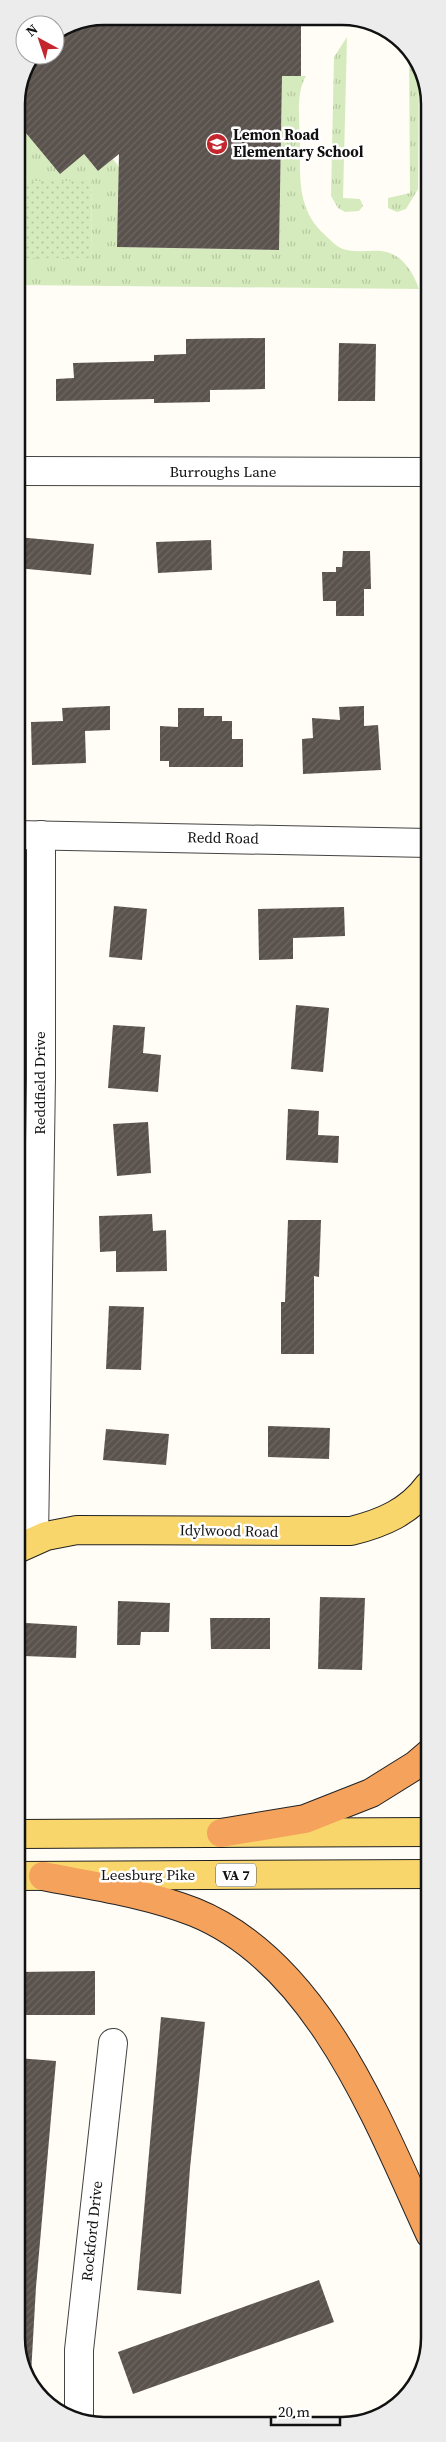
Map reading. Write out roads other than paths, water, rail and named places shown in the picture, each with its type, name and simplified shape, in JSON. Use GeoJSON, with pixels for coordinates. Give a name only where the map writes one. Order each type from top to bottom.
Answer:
{"type":"FeatureCollection","features":[{"type":"Feature","properties":{"kind":"highway"},"geometry":{"type":"LineString","coordinates":[[222,1833],[305,1820],[371,1794],[421,1761]]}},
{"type":"Feature","properties":{"kind":"highway"},"geometry":{"type":"LineString","coordinates":[[30,1876],[155,1900],[194,1912],[234,1934],[270,1964],[327,2028],[379,2124],[421,2215]]}},
{"type":"Feature","properties":{"kind":"highway"},"geometry":{"type":"LineString","coordinates":[[379,2124],[421,2184]]}},
{"type":"Feature","properties":{"kind":"main road","name":"Idylwood Road"},"geometry":{"type":"LineString","coordinates":[[25,1544],[77,1530],[352,1531],[375,1525],[399,1514],[421,1497]]}},
{"type":"Feature","properties":{"kind":"main road"},"geometry":{"type":"LineString","coordinates":[[25,1834],[421,1832]]}},
{"type":"Feature","properties":{"kind":"main road","name":"Leesburg Pike"},"geometry":{"type":"LineString","coordinates":[[30,1876],[421,1874]]}},
{"type":"Feature","properties":{"kind":"street","name":"Burroughs Lane"},"geometry":{"type":"LineString","coordinates":[[25,471],[421,472]]}},
{"type":"Feature","properties":{"kind":"street","name":"Redd Road"},"geometry":{"type":"LineString","coordinates":[[29,835],[421,843]]}},
{"type":"Feature","properties":{"kind":"street","name":"Reddfield Drive"},"geometry":{"type":"LineString","coordinates":[[25,1544],[27,1225],[41,1076],[29,835]]}},
{"type":"Feature","properties":{"kind":"street","name":"Rockford Drive"},"geometry":{"type":"LineString","coordinates":[[79,2412],[79,2350],[113,2043]]}},
{"type":"Feature","properties":{"kind":"place","name":"Lemon Road Elementary School"},"geometry":{"type":"Point","coordinates":[217,144]}}]}
